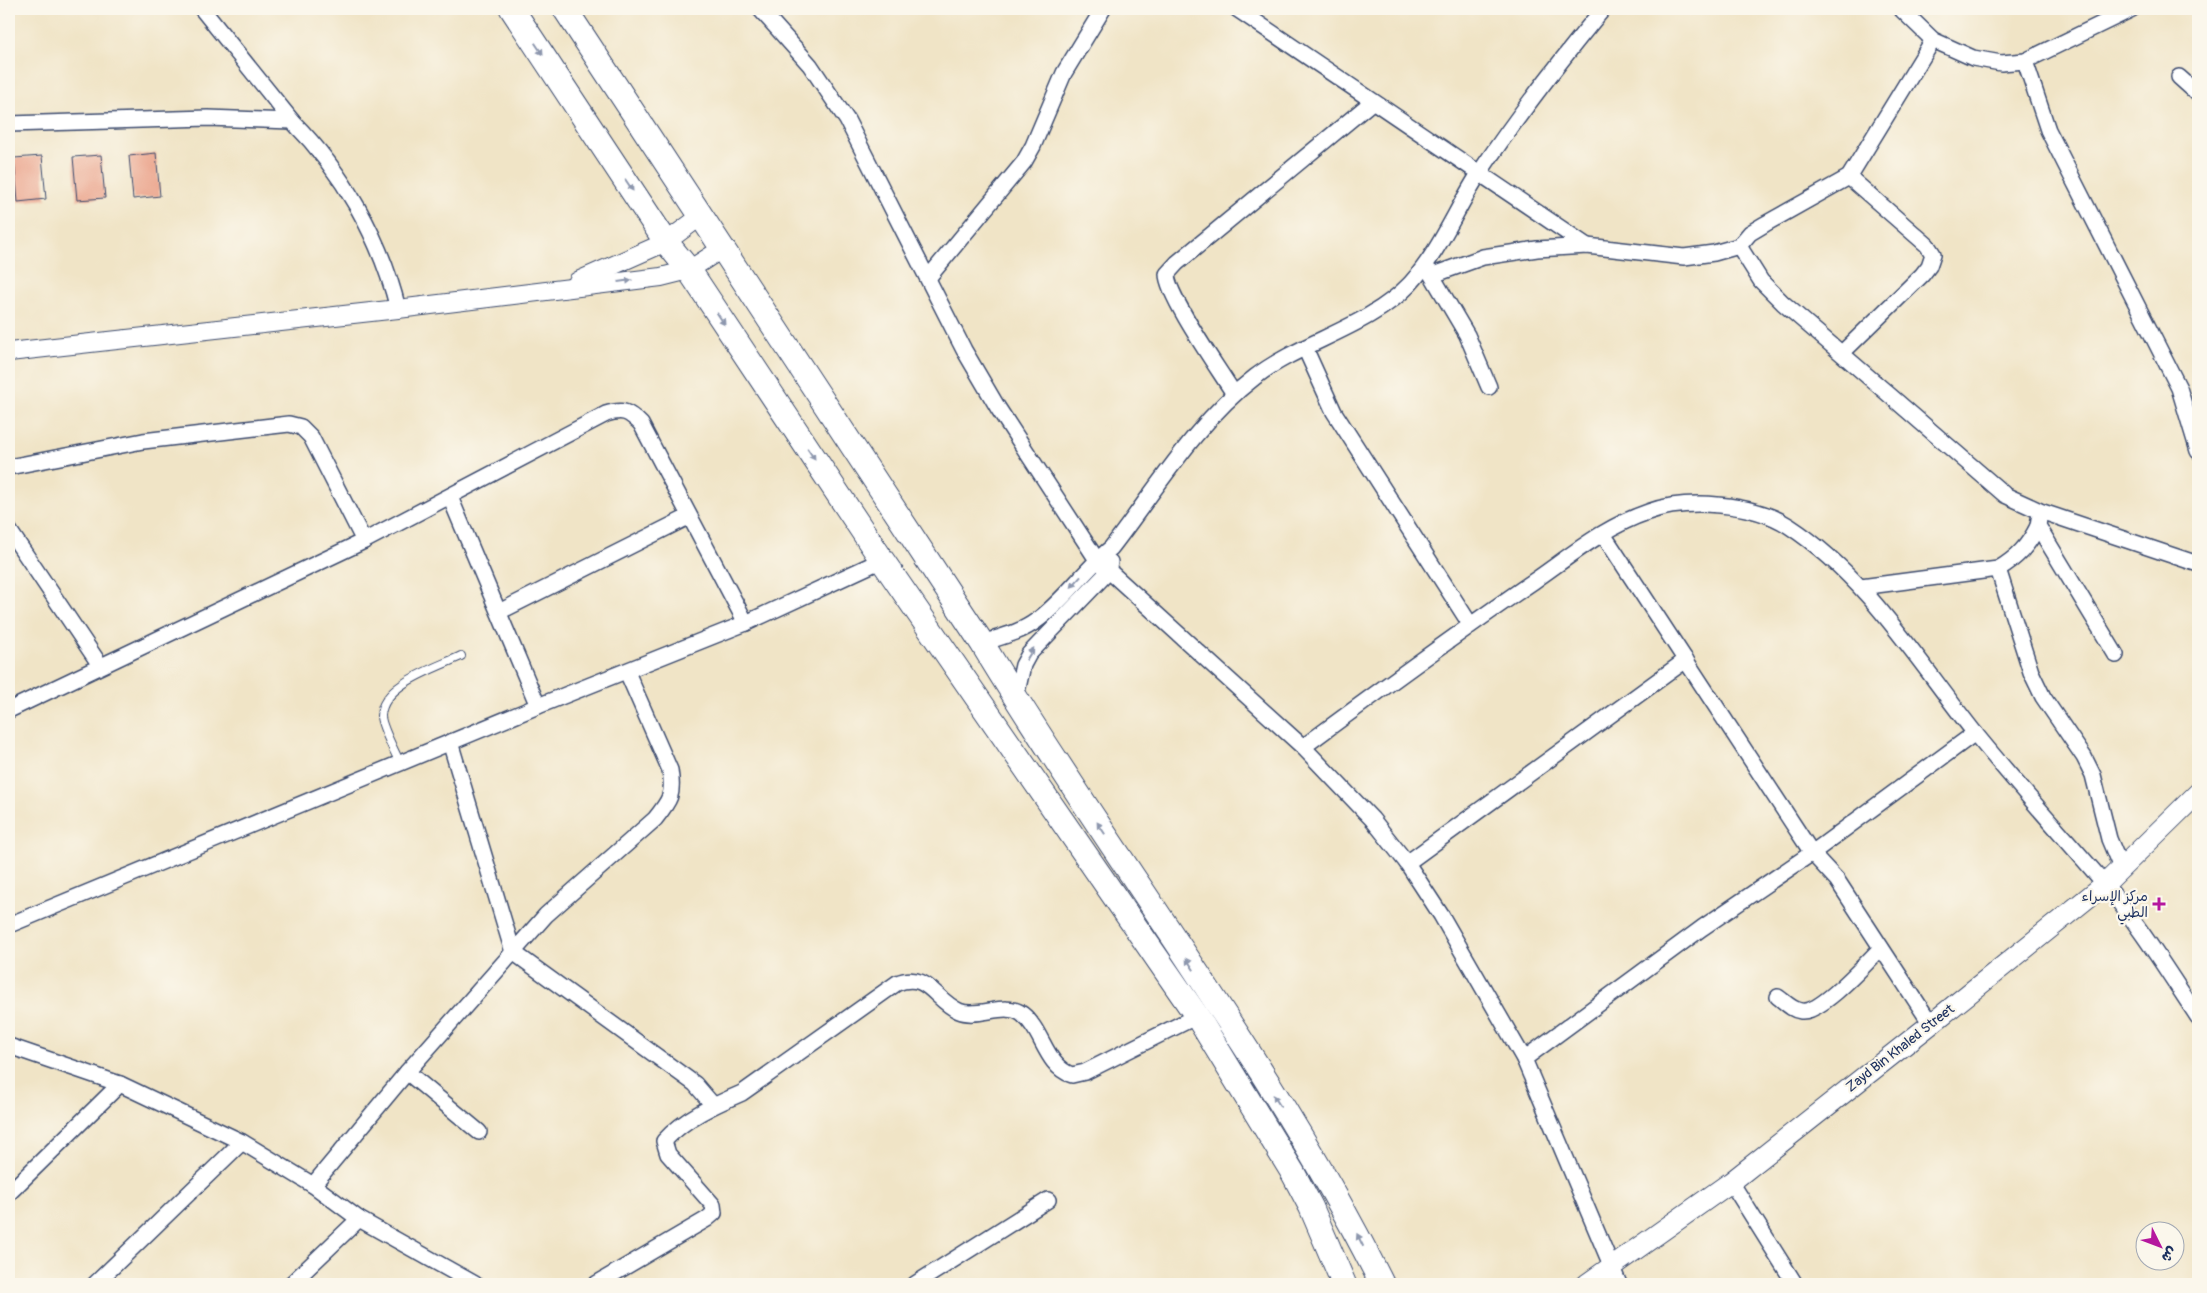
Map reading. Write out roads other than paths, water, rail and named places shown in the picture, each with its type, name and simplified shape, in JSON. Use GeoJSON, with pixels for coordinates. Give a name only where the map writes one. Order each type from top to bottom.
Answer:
{"type":"FeatureCollection","features":[{"type":"Feature","properties":{"kind":"highway"},"geometry":{"type":"LineString","coordinates":[[512,9],[666,242],[689,270],[882,560],[1197,1016],[1312,1207],[1342,1283]]}},
{"type":"Feature","properties":{"kind":"highway"},"geometry":{"type":"LineString","coordinates":[[565,9],[982,643],[1015,700],[1234,1029],[1332,1189],[1382,1284]]}},
{"type":"Feature","properties":{"kind":"main road","name":"Zayd Bin Khaled Street"},"geometry":{"type":"LineString","coordinates":[[1587,1284],[1617,1276],[1731,1182],[1931,1024],[2122,870],[2198,793]]}},
{"type":"Feature","properties":{"kind":"street"},"geometry":{"type":"LineString","coordinates":[[202,9],[292,121],[328,161],[358,210],[382,257],[398,309]]}},
{"type":"Feature","properties":{"kind":"street"},"geometry":{"type":"LineString","coordinates":[[760,9],[810,65],[847,120],[964,350],[998,408],[1097,560],[1303,747],[1372,819],[1407,863],[1441,915],[1524,1059],[1617,1276]]}},
{"type":"Feature","properties":{"kind":"street"},"geometry":{"type":"LineString","coordinates":[[928,278],[1024,162],[1033,146],[1064,73],[1103,9]]}},
{"type":"Feature","properties":{"kind":"street"},"geometry":{"type":"LineString","coordinates":[[1237,9],[1587,246]]}},
{"type":"Feature","properties":{"kind":"street"},"geometry":{"type":"LineString","coordinates":[[982,643],[1015,633],[1037,621],[1111,548],[1200,431],[1234,394],[1275,363],[1391,300],[1429,270],[1479,174],[1526,105],[1603,9]]}},
{"type":"Feature","properties":{"kind":"street"},"geometry":{"type":"LineString","coordinates":[[1901,9],[1933,40],[1973,58],[2001,63],[2025,61],[2132,9]]}},
{"type":"Feature","properties":{"kind":"street"},"geometry":{"type":"LineString","coordinates":[[1429,270],[1511,251],[1587,246],[1684,256],[1714,253],[1739,246],[1750,233],[1764,224],[1849,177],[1933,40]]}},
{"type":"Feature","properties":{"kind":"street"},"geometry":{"type":"LineString","coordinates":[[2025,61],[2048,130],[2179,388],[2198,451]]}},
{"type":"Feature","properties":{"kind":"street"},"geometry":{"type":"LineString","coordinates":[[2179,77],[2198,94]]}},
{"type":"Feature","properties":{"kind":"street"},"geometry":{"type":"LineString","coordinates":[[1234,394],[1176,300],[1167,282],[1167,274],[1176,262],[1372,102]]}},
{"type":"Feature","properties":{"kind":"street"},"geometry":{"type":"LineString","coordinates":[[9,124],[208,118],[292,121]]}},
{"type":"Feature","properties":{"kind":"street"},"geometry":{"type":"LineString","coordinates":[[1842,353],[1922,275],[1929,266],[1933,254],[1927,245],[1849,177]]}},
{"type":"Feature","properties":{"kind":"street"},"geometry":{"type":"LineString","coordinates":[[559,290],[666,242],[701,216]]}},
{"type":"Feature","properties":{"kind":"street"},"geometry":{"type":"LineString","coordinates":[[1739,246],[1761,281],[2005,495],[2039,519],[2198,564]]}},
{"type":"Feature","properties":{"kind":"street"},"geometry":{"type":"LineString","coordinates":[[9,352],[398,309],[661,277],[689,270],[722,248]]}},
{"type":"Feature","properties":{"kind":"street"},"geometry":{"type":"LineString","coordinates":[[1429,270],[1467,335],[1489,387]]}},
{"type":"Feature","properties":{"kind":"street"},"geometry":{"type":"LineString","coordinates":[[1305,348],[1334,412],[1470,624]]}},
{"type":"Feature","properties":{"kind":"street"},"geometry":{"type":"LineString","coordinates":[[9,710],[100,665],[364,541],[606,414],[618,410],[631,414],[641,424],[688,517],[746,623]]}},
{"type":"Feature","properties":{"kind":"street"},"geometry":{"type":"LineString","coordinates":[[9,467],[143,441],[289,424],[301,427],[311,437],[364,541]]}},
{"type":"Feature","properties":{"kind":"street"},"geometry":{"type":"LineString","coordinates":[[450,497],[538,706]]}},
{"type":"Feature","properties":{"kind":"street"},"geometry":{"type":"LineString","coordinates":[[1303,747],[1470,624],[1604,534],[1648,512],[1682,505],[1739,507],[1769,516],[1788,525],[1818,547],[1861,587],[1975,733],[2105,884],[2155,952],[2198,1017]]}},
{"type":"Feature","properties":{"kind":"street"},"geometry":{"type":"LineString","coordinates":[[499,612],[688,517]]}},
{"type":"Feature","properties":{"kind":"street"},"geometry":{"type":"LineString","coordinates":[[1861,587],[1998,570],[2014,560],[2024,550],[2039,519]]}},
{"type":"Feature","properties":{"kind":"street"},"geometry":{"type":"LineString","coordinates":[[2039,519],[2116,655]]}},
{"type":"Feature","properties":{"kind":"street"},"geometry":{"type":"LineString","coordinates":[[1604,534],[1812,853],[1837,880],[1931,1024]]}},
{"type":"Feature","properties":{"kind":"street"},"geometry":{"type":"LineString","coordinates":[[11,538],[100,665]]}},
{"type":"Feature","properties":{"kind":"street"},"geometry":{"type":"LineString","coordinates":[[1015,700],[1024,665],[1029,654],[1108,572],[1111,548]]}},
{"type":"Feature","properties":{"kind":"street"},"geometry":{"type":"LineString","coordinates":[[9,925],[450,742],[746,623],[882,560]]}},
{"type":"Feature","properties":{"kind":"street"},"geometry":{"type":"LineString","coordinates":[[1998,570],[2031,672],[2043,697],[2084,757],[2093,775],[2109,839],[2122,870]]}},
{"type":"Feature","properties":{"kind":"street"},"geometry":{"type":"LineString","coordinates":[[1407,863],[1686,660]]}},
{"type":"Feature","properties":{"kind":"street"},"geometry":{"type":"LineString","coordinates":[[312,1185],[407,1072],[546,915],[655,820],[670,801],[673,787],[670,770],[627,672]]}},
{"type":"Feature","properties":{"kind":"street"},"geometry":{"type":"LineString","coordinates":[[1524,1059],[1702,928],[1812,853],[1975,733]]}},
{"type":"Feature","properties":{"kind":"street"},"geometry":{"type":"LineString","coordinates":[[450,742],[513,952],[695,1084],[713,1105]]}},
{"type":"Feature","properties":{"kind":"street"},"geometry":{"type":"LineString","coordinates":[[1778,997],[1790,1007],[1802,1012],[1818,1007],[1881,948]]}},
{"type":"Feature","properties":{"kind":"street"},"geometry":{"type":"LineString","coordinates":[[596,1284],[708,1220],[714,1213],[713,1205],[676,1164],[664,1147],[664,1141],[679,1127],[713,1105],[742,1093],[897,983],[909,979],[926,985],[948,1005],[961,1012],[977,1014],[1013,1009],[1020,1012],[1032,1025],[1058,1068],[1072,1075],[1085,1072],[1197,1016]]}},
{"type":"Feature","properties":{"kind":"street"},"geometry":{"type":"LineString","coordinates":[[9,1046],[120,1084],[242,1142],[312,1185],[359,1219],[475,1284]]}},
{"type":"Feature","properties":{"kind":"street"},"geometry":{"type":"LineString","coordinates":[[407,1072],[479,1132]]}},
{"type":"Feature","properties":{"kind":"street"},"geometry":{"type":"LineString","coordinates":[[9,1193],[120,1084]]}},
{"type":"Feature","properties":{"kind":"street"},"geometry":{"type":"LineString","coordinates":[[95,1284],[242,1142]]}},
{"type":"Feature","properties":{"kind":"street"},"geometry":{"type":"LineString","coordinates":[[1731,1182],[1795,1284]]}},
{"type":"Feature","properties":{"kind":"street"},"geometry":{"type":"LineString","coordinates":[[915,1284],[1048,1200]]}},
{"type":"Feature","properties":{"kind":"street"},"geometry":{"type":"LineString","coordinates":[[291,1284],[359,1219]]}},
{"type":"Feature","properties":{"kind":"lane"},"geometry":{"type":"LineString","coordinates":[[400,763],[381,717],[385,700],[396,687],[461,656]]}},
{"type":"Feature","properties":{"kind":"place","name":"مركز الإسراء الطبي"},"geometry":{"type":"Point","coordinates":[2159,904]}}]}
